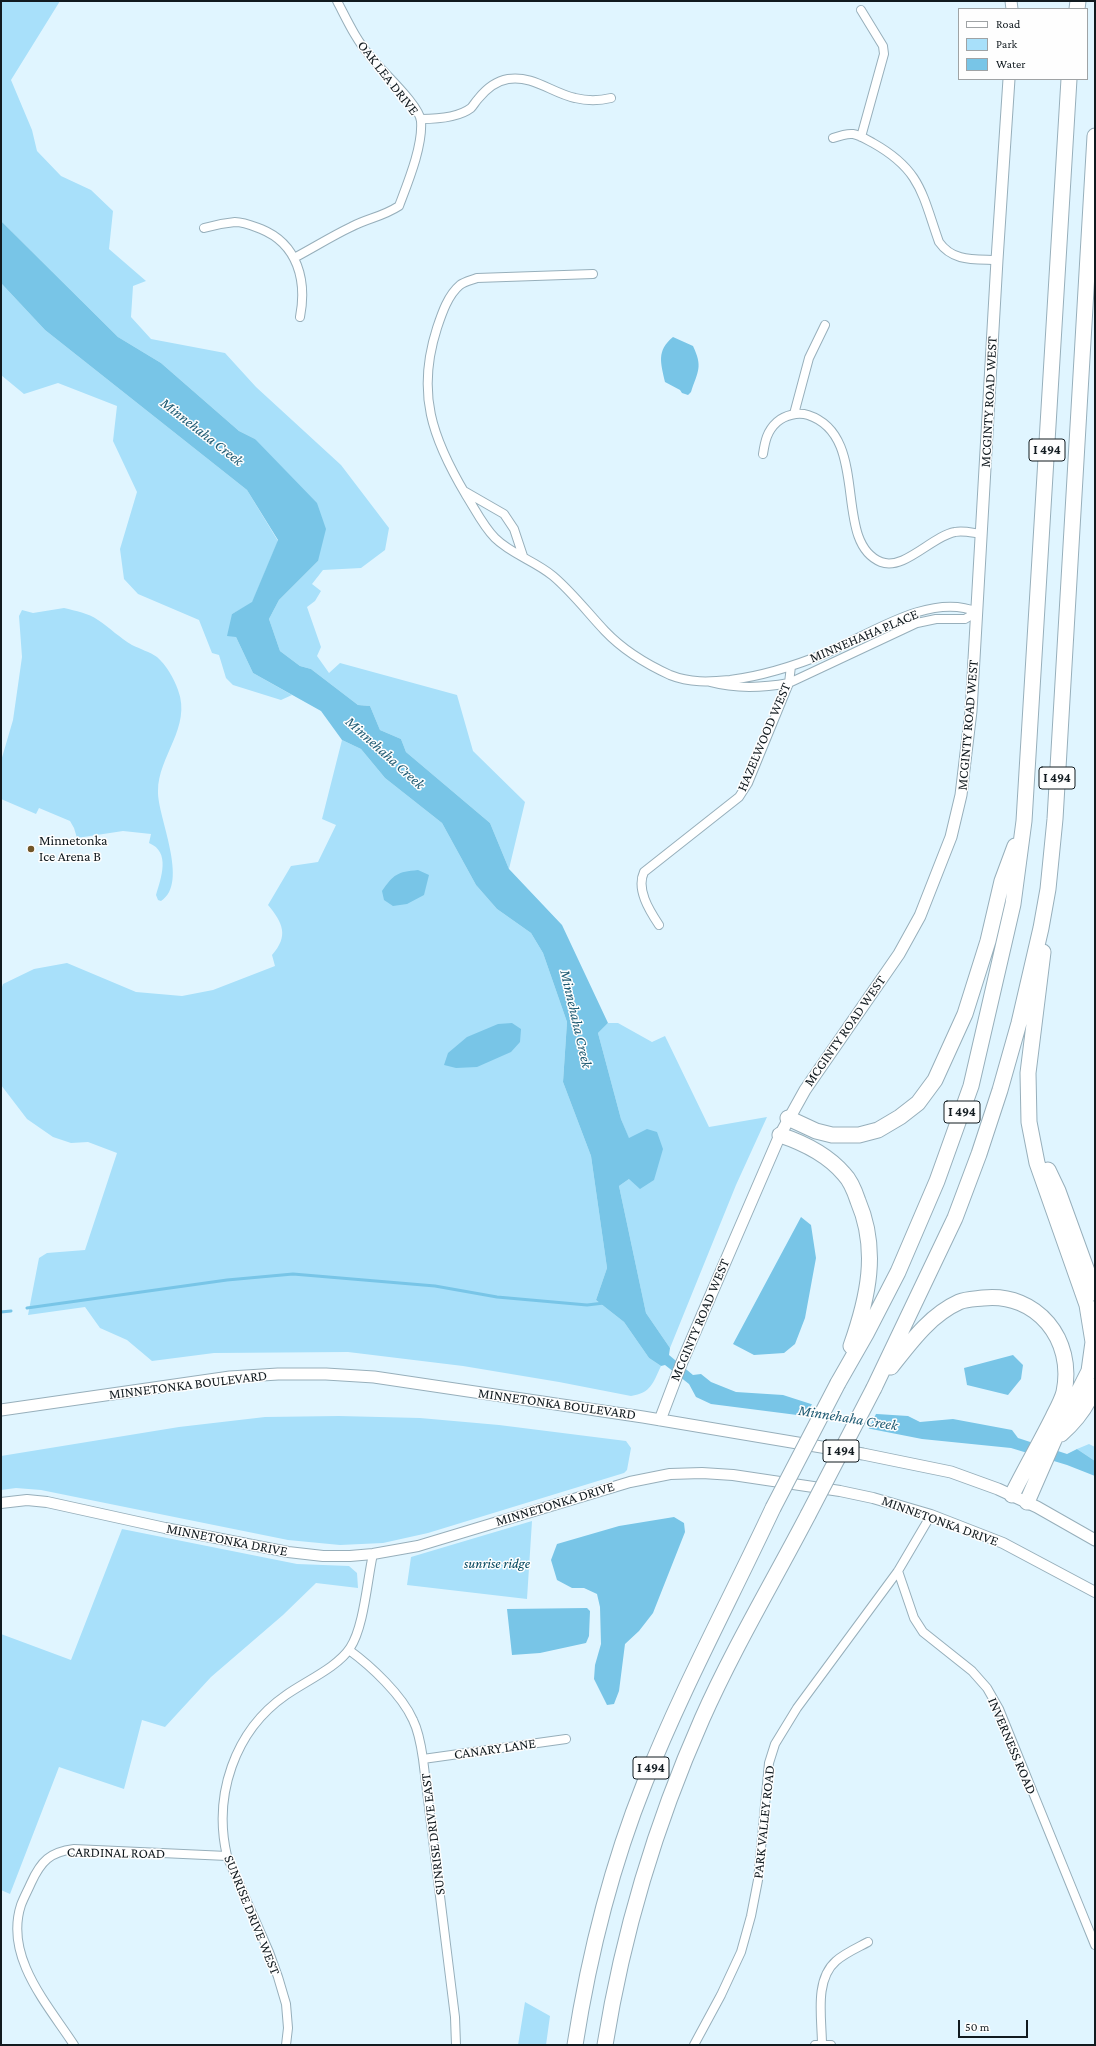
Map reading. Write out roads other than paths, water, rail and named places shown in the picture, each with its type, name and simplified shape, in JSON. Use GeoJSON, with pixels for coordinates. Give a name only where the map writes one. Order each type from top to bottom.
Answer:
{"type":"FeatureCollection","features":[{"type":"Feature","properties":{"kind":"highway","name":"I 494"},"geometry":{"type":"LineString","coordinates":[[575,2045],[594,1945],[628,1826],[669,1724],[773,1508],[898,1272],[938,1181],[971,1086],[1013,904],[1024,821],[1069,80]]}},
{"type":"Feature","properties":{"kind":"highway","name":"I 494"},"geometry":{"type":"LineString","coordinates":[[605,2045],[625,1942],[643,1876],[665,1812],[698,1730],[722,1676],[874,1388],[955,1218],[979,1154],[1019,1023],[1041,928],[1048,889],[1054,819],[1095,136]]}},
{"type":"Feature","properties":{"kind":"highway"},"geometry":{"type":"LineString","coordinates":[[788,1118],[832,1135],[859,1135],[878,1130],[900,1117],[918,1103],[935,1080],[965,1014],[988,941],[1002,881],[1024,821]]}},
{"type":"Feature","properties":{"kind":"highway"},"geometry":{"type":"LineString","coordinates":[[1028,1502],[1039,1471],[1089,1371],[1093,1342],[1087,1305],[1037,1163],[1029,1122],[1028,1092],[1031,1045],[1043,961],[1041,928]]}},
{"type":"Feature","properties":{"kind":"highway"},"geometry":{"type":"LineString","coordinates":[[1028,1092],[1030,1112],[1041,1150],[1058,1191],[1095,1293]]}},
{"type":"Feature","properties":{"kind":"highway"},"geometry":{"type":"LineString","coordinates":[[780,1135],[805,1144],[827,1158],[845,1174],[864,1214],[870,1259],[869,1285],[863,1310],[838,1383]]}},
{"type":"Feature","properties":{"kind":"highway"},"geometry":{"type":"LineString","coordinates":[[874,1388],[919,1332],[934,1318],[959,1302],[972,1299],[1001,1297],[1022,1303],[1037,1313],[1055,1332],[1060,1343],[1066,1368],[1064,1393],[1046,1432],[1012,1495]]}},
{"type":"Feature","properties":{"kind":"highway"},"geometry":{"type":"LineString","coordinates":[[1054,1440],[1076,1420],[1092,1394],[1095,1386]]}},
{"type":"Feature","properties":{"kind":"main road","name":"MCGINTY ROAD WEST"},"geometry":{"type":"LineString","coordinates":[[660,1420],[682,1362],[788,1118],[828,1054],[899,954],[920,916],[951,837],[962,788],[971,711],[1009,80]]}},
{"type":"Feature","properties":{"kind":"main road","name":"MINNETONKA BOULEVARD"},"geometry":{"type":"LineString","coordinates":[[1,1410],[230,1377],[278,1374],[326,1374],[374,1377],[660,1420],[913,1463],[951,1472],[1012,1495],[1028,1502],[1095,1540]]}},
{"type":"Feature","properties":{"kind":"street","name":"OAK LEA DRIVE"},"geometry":{"type":"LineString","coordinates":[[294,258],[350,227],[364,221],[378,218],[399,206],[419,144],[421,119],[410,102],[369,56],[356,38],[338,1]]}},
{"type":"Feature","properties":{"kind":"street"},"geometry":{"type":"LineString","coordinates":[[861,10],[883,46],[884,54],[861,137]]}},
{"type":"Feature","properties":{"kind":"street"},"geometry":{"type":"LineString","coordinates":[[421,119],[442,119],[470,108],[484,91],[495,84],[508,79],[520,78],[534,81],[573,98],[598,101],[611,98]]}},
{"type":"Feature","properties":{"kind":"street"},"geometry":{"type":"LineString","coordinates":[[833,138],[848,133],[861,137],[891,154],[904,164],[915,177],[939,242],[945,250],[953,256],[997,260]]}},
{"type":"Feature","properties":{"kind":"street"},"geometry":{"type":"LineString","coordinates":[[204,228],[236,222],[253,226],[268,232],[281,241],[294,258],[303,285],[303,300],[300,317]]}},
{"type":"Feature","properties":{"kind":"street","name":"MINNEHAHA PLACE"},"geometry":{"type":"LineString","coordinates":[[593,274],[477,278],[460,285],[449,299],[432,341],[426,379],[431,419],[438,443],[450,469],[494,537],[506,547],[544,568],[562,583],[606,632],[634,655],[671,675],[692,681],[710,682],[764,675],[828,652],[911,614],[941,608],[966,607],[977,612]]}},
{"type":"Feature","properties":{"kind":"street"},"geometry":{"type":"LineString","coordinates":[[794,414],[809,358],[825,325]]}},
{"type":"Feature","properties":{"kind":"street"},"geometry":{"type":"LineString","coordinates":[[763,454],[765,439],[770,428],[780,420],[794,414],[805,414],[815,417],[831,432],[844,455],[849,473],[851,505],[856,528],[864,548],[881,562],[893,563],[906,559],[941,536],[956,531],[982,534]]}},
{"type":"Feature","properties":{"kind":"street","name":"MINNEHAHA PLACE"},"geometry":{"type":"LineString","coordinates":[[464,491],[504,514],[514,529],[523,556]]}},
{"type":"Feature","properties":{"kind":"street","name":"MINNEHAHA PLACE"},"geometry":{"type":"LineString","coordinates":[[710,682],[729,687],[767,687],[789,683],[917,623],[936,619],[965,619],[977,612]]}},
{"type":"Feature","properties":{"kind":"street","name":"HAZELWOOD WEST"},"geometry":{"type":"LineString","coordinates":[[659,925],[648,909],[640,880],[644,872],[739,797],[748,783],[789,683],[791,666]]}},
{"type":"Feature","properties":{"kind":"street","name":"MINNETONKA DRIVE"},"geometry":{"type":"LineString","coordinates":[[1,1503],[27,1500],[47,1502],[165,1528],[288,1552],[323,1556],[373,1554],[418,1546],[630,1482],[670,1474],[710,1474],[800,1484],[873,1498],[930,1515],[1003,1543],[1095,1592]]}},
{"type":"Feature","properties":{"kind":"street","name":"PARK VALLEY ROAD"},"geometry":{"type":"LineString","coordinates":[[694,2045],[716,2006],[741,1952],[751,1916],[758,1880],[769,1763],[775,1744],[797,1708],[898,1571],[930,1515]]}},
{"type":"Feature","properties":{"kind":"street","name":"SUNRISE DRIVE WEST"},"geometry":{"type":"LineString","coordinates":[[286,2045],[288,2028],[286,2004],[278,1977],[269,1952],[227,1856],[222,1828],[223,1802],[227,1778],[235,1756],[247,1734],[276,1702],[334,1663],[349,1650],[357,1635],[373,1554]]}},
{"type":"Feature","properties":{"kind":"street","name":"INVERNESS ROAD"},"geometry":{"type":"LineString","coordinates":[[898,1571],[914,1618],[923,1632],[972,1670],[987,1688],[999,1709],[1095,1945]]}},
{"type":"Feature","properties":{"kind":"street","name":"SUNRISE DRIVE EAST"},"geometry":{"type":"LineString","coordinates":[[349,1650],[379,1677],[403,1705],[412,1718],[418,1732],[423,1759],[455,2017],[456,2045]]}},
{"type":"Feature","properties":{"kind":"street","name":"CANARY LANE"},"geometry":{"type":"LineString","coordinates":[[423,1759],[566,1739]]}},
{"type":"Feature","properties":{"kind":"street","name":"CARDINAL ROAD"},"geometry":{"type":"LineString","coordinates":[[74,2045],[31,1980],[20,1952],[18,1921],[21,1906],[41,1863],[63,1851],[74,1849],[227,1856]]}},
{"type":"Feature","properties":{"kind":"street"},"geometry":{"type":"LineString","coordinates":[[822,2045],[822,1994],[825,1977],[834,1962],[840,1957],[868,1942]]}},
{"type":"Feature","properties":{"kind":"street"},"geometry":{"type":"LineString","coordinates":[[815,2045],[831,2045]]}},
{"type":"Feature","properties":{"kind":"water","name":"Minnehaha Creek"},"geometry":{"type":"Polygon","coordinates":[[[1,221],[118,337],[161,363],[239,431],[255,439],[317,503],[326,529],[318,561],[279,600],[269,619],[280,651],[300,666],[311,669],[358,705],[370,706],[380,730],[401,739],[406,752],[490,823],[509,869],[562,925],[608,1023],[598,1033],[621,1119],[629,1138],[647,1129],[657,1132],[663,1149],[654,1180],[640,1189],[629,1179],[619,1186],[646,1313],[670,1348],[669,1355],[693,1375],[701,1374],[711,1382],[736,1392],[783,1395],[811,1404],[877,1414],[908,1416],[920,1422],[953,1419],[1012,1430],[1018,1438],[1067,1454],[1077,1449],[1095,1461],[1095,1476],[1067,1465],[1011,1448],[922,1439],[805,1416],[711,1404],[696,1397],[689,1384],[665,1365],[661,1366],[649,1358],[624,1322],[596,1300],[607,1268],[591,1156],[563,1082],[567,1022],[543,953],[531,933],[497,909],[476,885],[442,823],[385,778],[361,749],[342,740],[321,711],[253,673],[236,637],[227,636],[232,614],[252,602],[278,540],[247,490],[45,330],[1,283],[1,221]]]}},
{"type":"Feature","properties":{"kind":"water"},"geometry":{"type":"Polygon","coordinates":[[[673,337],[693,346],[698,359],[699,364],[697,374],[691,392],[688,395],[682,393],[680,390],[665,382],[661,363],[662,352],[664,347],[673,337]]]}},
{"type":"Feature","properties":{"kind":"water"},"geometry":{"type":"Polygon","coordinates":[[[418,870],[429,875],[424,895],[407,904],[393,906],[384,900],[382,891],[393,877],[401,873],[418,870]]]}},
{"type":"Feature","properties":{"kind":"water"},"geometry":{"type":"Polygon","coordinates":[[[512,1023],[521,1029],[520,1042],[511,1052],[477,1067],[456,1068],[444,1065],[448,1053],[467,1037],[498,1024],[512,1023]]]}},
{"type":"Feature","properties":{"kind":"water"},"geometry":{"type":"Polygon","coordinates":[[[801,1217],[811,1225],[816,1258],[805,1318],[795,1344],[784,1353],[754,1355],[733,1344],[801,1217]]]}},
{"type":"Feature","properties":{"kind":"water"},"geometry":{"type":"Polygon","coordinates":[[[1013,1355],[1023,1365],[1021,1379],[1008,1395],[967,1385],[964,1368],[1013,1355]]]}},
{"type":"Feature","properties":{"kind":"water"},"geometry":{"type":"Polygon","coordinates":[[[674,1517],[684,1523],[685,1532],[653,1613],[639,1631],[625,1644],[619,1691],[614,1704],[607,1705],[594,1679],[595,1665],[601,1644],[600,1607],[597,1594],[584,1588],[572,1588],[557,1580],[551,1560],[557,1544],[619,1526],[674,1517]]]}},
{"type":"Feature","properties":{"kind":"water"},"geometry":{"type":"Polygon","coordinates":[[[587,1608],[590,1611],[589,1636],[586,1643],[540,1653],[512,1655],[507,1609],[587,1608]]]}},
{"type":"Feature","properties":{"kind":"waterway"},"geometry":{"type":"LineString","coordinates":[[27,1308],[227,1280],[293,1274],[435,1286],[497,1297],[587,1305],[604,1303]]}},
{"type":"Feature","properties":{"kind":"waterway"},"geometry":{"type":"LineString","coordinates":[[1,1312],[11,1311]]}},
{"type":"Feature","properties":{"kind":"place","name":"Minnetonka Ice Arena B"},"geometry":{"type":"Point","coordinates":[31,849]}},
{"type":"Feature","properties":{"kind":"park label","name":"sunrise ridge"},"geometry":{"type":"Point","coordinates":[497,1564]}}]}
